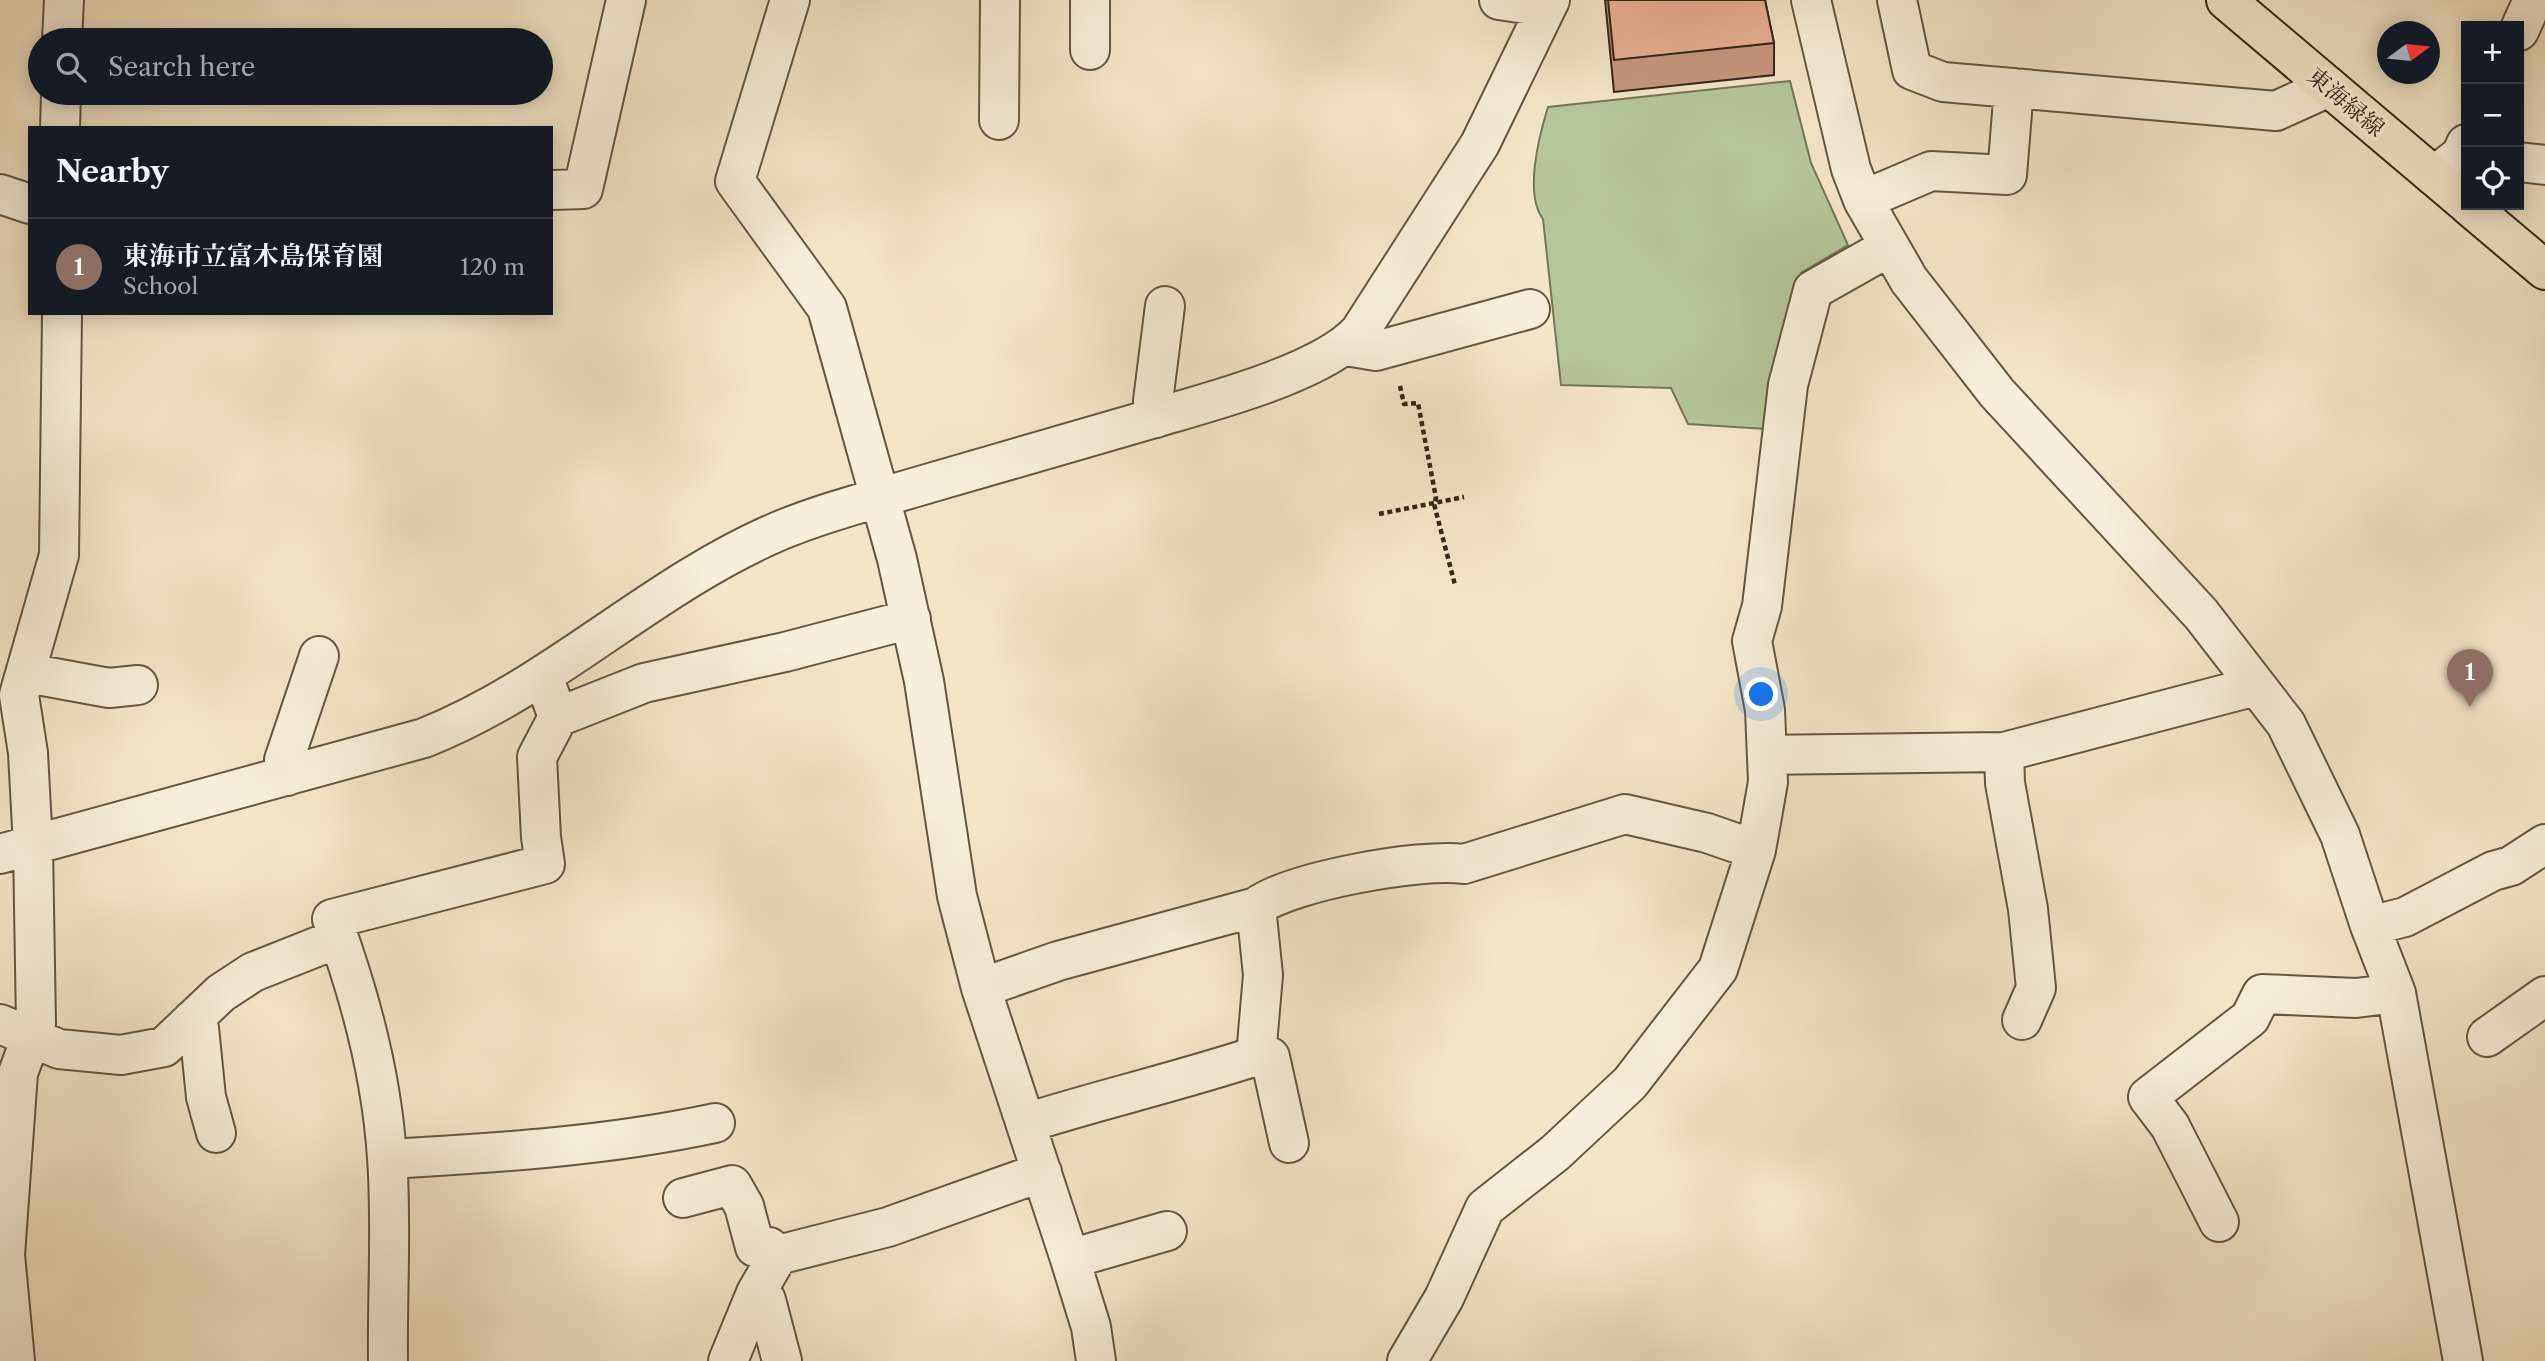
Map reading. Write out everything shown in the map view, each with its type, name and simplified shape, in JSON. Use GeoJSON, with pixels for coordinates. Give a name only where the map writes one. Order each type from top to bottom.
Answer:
{"type":"FeatureCollection","features":[{"type":"Feature","properties":{"kind":"main road","name":"東海緑線"},"geometry":{"type":"LineString","coordinates":[[2226,0],[2329,87],[2457,158],[2461,176]]}},
{"type":"Feature","properties":{"kind":"main road","name":"東海緑線"},"geometry":{"type":"LineString","coordinates":[[2474,210],[2545,270]]}},
{"type":"Feature","properties":{"kind":"street"},"geometry":{"type":"LineString","coordinates":[[63,28],[64,0]]}},
{"type":"Feature","properties":{"kind":"street"},"geometry":{"type":"LineString","coordinates":[[553,190],[583,189],[626,0]]}},
{"type":"Feature","properties":{"kind":"street"},"geometry":{"type":"LineString","coordinates":[[790,0],[735,181],[827,308],[911,619],[924,681],[957,895],[981,988],[1091,1327],[1096,1361]]}},
{"type":"Feature","properties":{"kind":"street"},"geometry":{"type":"LineString","coordinates":[[999,120],[1000,0]]}},
{"type":"Feature","properties":{"kind":"street"},"geometry":{"type":"LineString","coordinates":[[1090,0],[1090,50]]}},
{"type":"Feature","properties":{"kind":"street"},"geometry":{"type":"LineString","coordinates":[[17,850],[424,738],[468,720],[543,676],[713,564],[780,531],[879,498],[1247,391],[1346,346],[1360,331],[1480,144],[1548,4],[1499,0]]}},
{"type":"Feature","properties":{"kind":"street"},"geometry":{"type":"LineString","coordinates":[[1811,0],[1852,169],[1863,200],[1909,280],[1997,393],[2201,614],[2286,724],[2340,835],[2370,926],[2396,993],[2463,1361]]}},
{"type":"Feature","properties":{"kind":"street"},"geometry":{"type":"LineString","coordinates":[[1896,0],[1912,70],[1943,82],[2276,111],[2329,87]]}},
{"type":"Feature","properties":{"kind":"street"},"geometry":{"type":"LineString","coordinates":[[2524,21],[2533,0]]}},
{"type":"Feature","properties":{"kind":"street"},"geometry":{"type":"LineString","coordinates":[[1863,200],[1931,171],[2007,175],[2014,88]]}},
{"type":"Feature","properties":{"kind":"street"},"geometry":{"type":"LineString","coordinates":[[60,126],[61,105]]}},
{"type":"Feature","properties":{"kind":"street"},"geometry":{"type":"LineString","coordinates":[[2524,163],[2545,165]]}},
{"type":"Feature","properties":{"kind":"street"},"geometry":{"type":"LineString","coordinates":[[0,194],[28,203]]}},
{"type":"Feature","properties":{"kind":"street"},"geometry":{"type":"LineString","coordinates":[[1407,1361],[1444,1298],[1485,1208],[1555,1153],[1630,1083],[1718,969],[1756,850],[1768,782],[1765,710],[1752,641],[1762,606],[1788,385],[1813,290],[1889,247]]}},
{"type":"Feature","properties":{"kind":"street"},"geometry":{"type":"LineString","coordinates":[[1156,418],[1153,401],[1165,306]]}},
{"type":"Feature","properties":{"kind":"street"},"geometry":{"type":"LineString","coordinates":[[1346,346],[1376,351],[1530,309]]}},
{"type":"Feature","properties":{"kind":"street"},"geometry":{"type":"LineString","coordinates":[[16,1030],[36,1024],[17,850],[27,753],[10,715],[27,673],[59,555],[62,315]]}},
{"type":"Feature","properties":{"kind":"street"},"geometry":{"type":"LineString","coordinates":[[16,1030],[59,1049],[121,1055],[163,1047],[221,993],[253,972],[335,929],[545,864],[537,757],[558,716],[644,683],[785,652],[911,619]]}},
{"type":"Feature","properties":{"kind":"street"},"geometry":{"type":"LineString","coordinates":[[287,776],[284,760],[319,656]]}},
{"type":"Feature","properties":{"kind":"street"},"geometry":{"type":"LineString","coordinates":[[27,673],[109,688],[138,685]]}},
{"type":"Feature","properties":{"kind":"street"},"geometry":{"type":"LineString","coordinates":[[543,676],[558,716]]}},
{"type":"Feature","properties":{"kind":"street"},"geometry":{"type":"LineString","coordinates":[[1768,755],[2004,751],[2256,686]]}},
{"type":"Feature","properties":{"kind":"street"},"geometry":{"type":"LineString","coordinates":[[2004,751],[2005,783],[2028,909],[2036,988],[2022,1020]]}},
{"type":"Feature","properties":{"kind":"street"},"geometry":{"type":"LineString","coordinates":[[981,988],[1058,961],[1256,907],[1271,896],[1348,877],[1440,861],[1464,864],[1625,814],[1707,833],[1756,850]]}},
{"type":"Feature","properties":{"kind":"street"},"geometry":{"type":"LineString","coordinates":[[2370,926],[2405,917],[2493,871],[2511,866],[2545,844]]}},
{"type":"Feature","properties":{"kind":"street"},"geometry":{"type":"LineString","coordinates":[[1256,907],[1263,975],[1256,1056]]}},
{"type":"Feature","properties":{"kind":"street"},"geometry":{"type":"LineString","coordinates":[[335,929],[362,1014],[381,1100],[387,1159],[388,1361]]}},
{"type":"Feature","properties":{"kind":"street"},"geometry":{"type":"LineString","coordinates":[[2219,1222],[2171,1126],[2148,1097],[2250,1018],[2262,995],[2357,998],[2396,993]]}},
{"type":"Feature","properties":{"kind":"street"},"geometry":{"type":"LineString","coordinates":[[2487,1037],[2545,996]]}},
{"type":"Feature","properties":{"kind":"street"},"geometry":{"type":"LineString","coordinates":[[192,1020],[199,1028],[206,1097],[216,1133]]}},
{"type":"Feature","properties":{"kind":"street"},"geometry":{"type":"LineString","coordinates":[[15,1361],[5,1255],[18,1073],[16,1030]]}},
{"type":"Feature","properties":{"kind":"street"},"geometry":{"type":"LineString","coordinates":[[1026,1123],[1115,1094],[1181,1080],[1256,1056],[1270,1057],[1289,1143]]}},
{"type":"Feature","properties":{"kind":"street"},"geometry":{"type":"LineString","coordinates":[[387,1159],[468,1155],[662,1134],[715,1123]]}},
{"type":"Feature","properties":{"kind":"street"},"geometry":{"type":"LineString","coordinates":[[728,1361],[756,1293],[778,1255],[888,1227],[1042,1172]]}},
{"type":"Feature","properties":{"kind":"street"},"geometry":{"type":"LineString","coordinates":[[683,1198],[732,1185],[744,1206],[755,1247],[769,1247],[778,1255]]}},
{"type":"Feature","properties":{"kind":"street"},"geometry":{"type":"LineString","coordinates":[[1070,1259],[1167,1231]]}},
{"type":"Feature","properties":{"kind":"street"},"geometry":{"type":"LineString","coordinates":[[756,1293],[766,1300],[782,1361]]}},
{"type":"Feature","properties":{"kind":"path"},"geometry":{"type":"LineString","coordinates":[[1391,347],[1404,404],[1418,403],[1436,498],[1434,504],[1455,586]]}},
{"type":"Feature","properties":{"kind":"path"},"geometry":{"type":"LineString","coordinates":[[1380,514],[1465,498]]}},
{"type":"Feature","properties":{"kind":"green space"},"geometry":{"type":"Polygon","coordinates":[[[1790,81],[1811,163],[1848,245],[1801,273],[1771,383],[1766,429],[1688,424],[1671,388],[1561,385],[1543,219],[1534,195],[1535,164],[1548,107],[1790,81]]]}},
{"type":"Feature","properties":{"kind":"building"},"geometry":{"type":"Polygon","coordinates":[[[1608,0],[1765,0],[1774,43],[1614,60],[1608,0]]]}},
{"type":"Feature","properties":{"kind":"place","name":"東海市立富木島保育園"},"geometry":{"type":"Point","coordinates":[2470,707]}}]}
